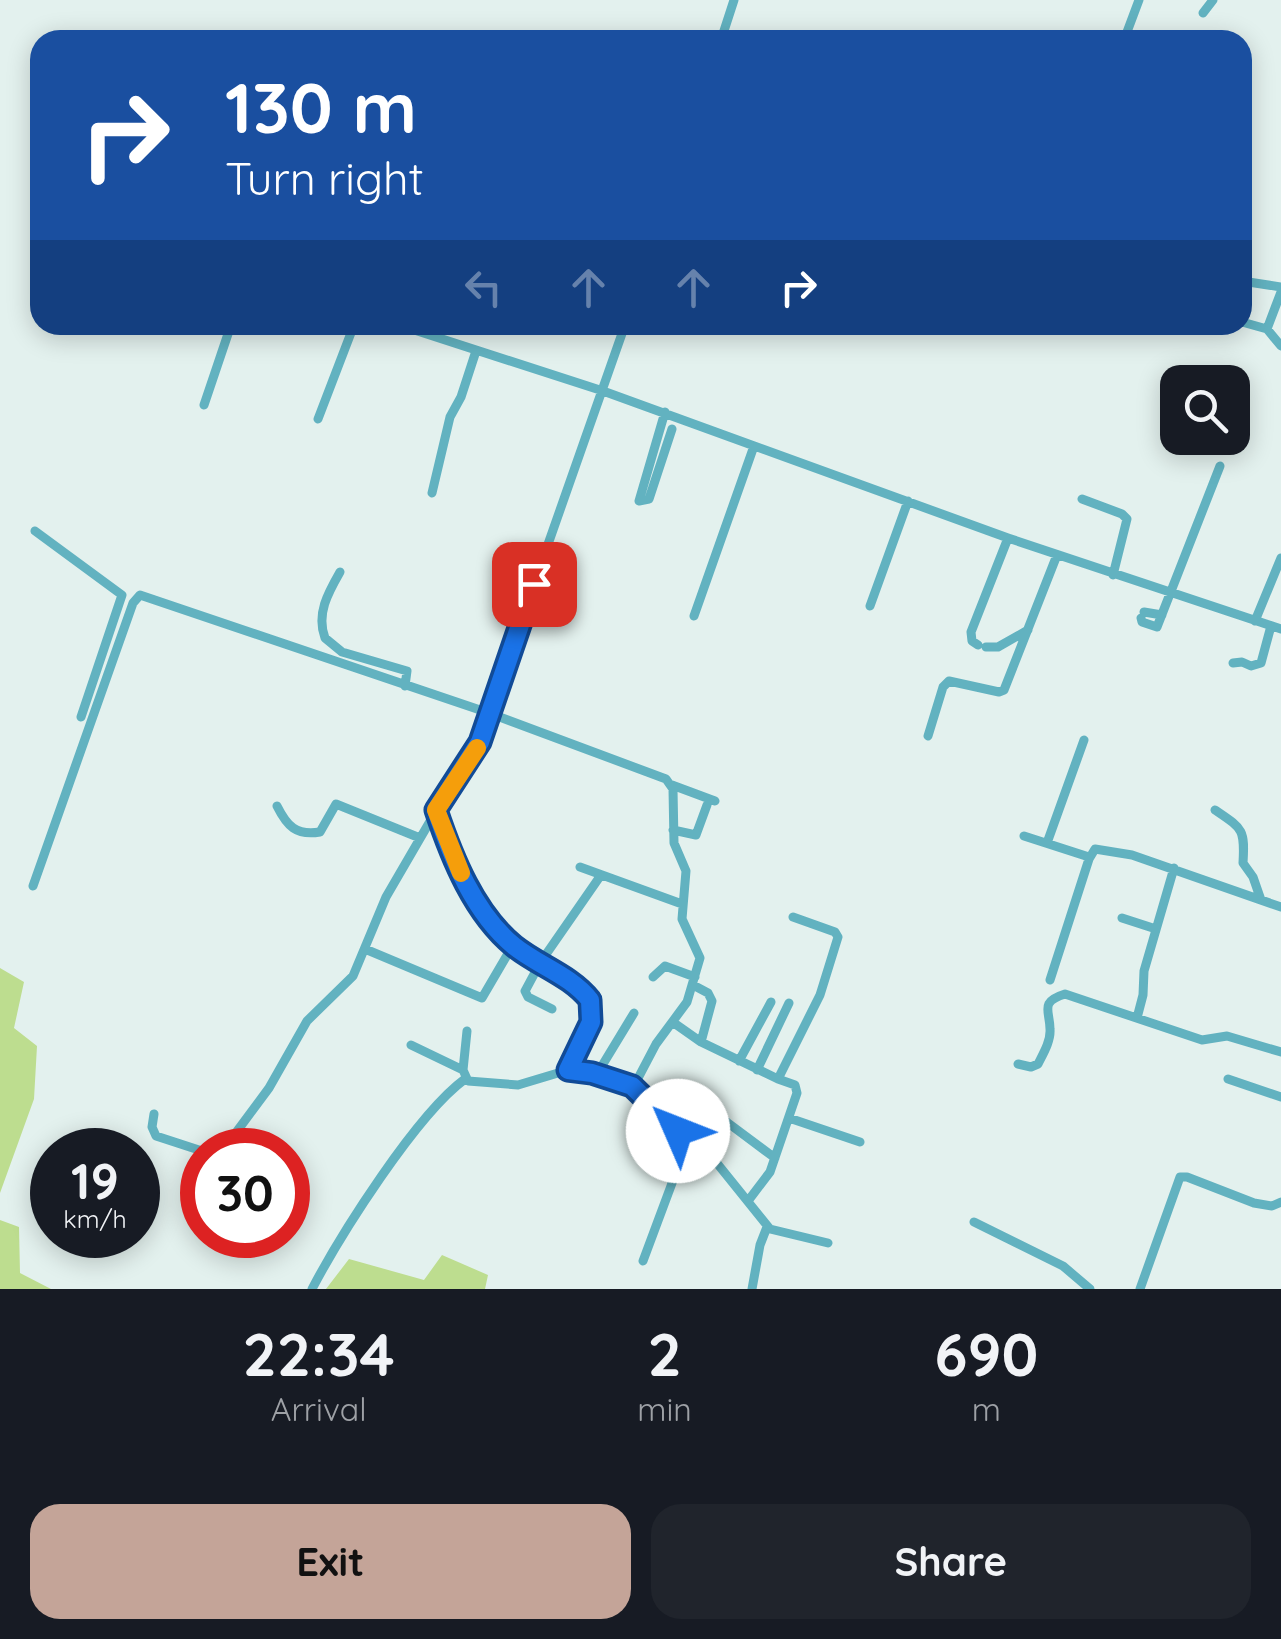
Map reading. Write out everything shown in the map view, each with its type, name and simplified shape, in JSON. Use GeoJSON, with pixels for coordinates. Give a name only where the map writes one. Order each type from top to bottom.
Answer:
{"type":"FeatureCollection","features":[{"type":"Feature","properties":{"kind":"street"},"geometry":{"type":"LineString","coordinates":[[724,30],[734,0]]}},
{"type":"Feature","properties":{"kind":"street"},"geometry":{"type":"LineString","coordinates":[[1128,30],[1138,0]]}},
{"type":"Feature","properties":{"kind":"street"},"geometry":{"type":"LineString","coordinates":[[1203,13],[1213,0]]}},
{"type":"Feature","properties":{"kind":"street"},"geometry":{"type":"LineString","coordinates":[[1252,280],[1281,289],[1267,329]]}},
{"type":"Feature","properties":{"kind":"street"},"geometry":{"type":"LineString","coordinates":[[1252,325],[1267,329],[1281,346]]}},
{"type":"Feature","properties":{"kind":"street"},"geometry":{"type":"LineString","coordinates":[[204,406],[228,335]]}},
{"type":"Feature","properties":{"kind":"street"},"geometry":{"type":"LineString","coordinates":[[318,418],[350,335]]}},
{"type":"Feature","properties":{"kind":"street"},"geometry":{"type":"LineString","coordinates":[[427,335],[604,390],[1058,556],[1276,628],[1261,663],[1233,663]]}},
{"type":"Feature","properties":{"kind":"street"},"geometry":{"type":"LineString","coordinates":[[239,1128],[269,1088],[307,1021],[347,984],[386,897],[436,810],[474,754],[623,335]]}},
{"type":"Feature","properties":{"kind":"street"},"geometry":{"type":"LineString","coordinates":[[432,493],[452,411],[476,352]]}},
{"type":"Feature","properties":{"kind":"street"},"geometry":{"type":"LineString","coordinates":[[665,412],[639,501],[649,499],[672,429]]}},
{"type":"Feature","properties":{"kind":"street"},"geometry":{"type":"LineString","coordinates":[[694,616],[754,446]]}},
{"type":"Feature","properties":{"kind":"street"},"geometry":{"type":"LineString","coordinates":[[1142,615],[1162,616],[1220,466]]}},
{"type":"Feature","properties":{"kind":"street"},"geometry":{"type":"LineString","coordinates":[[1082,500],[1127,519],[1113,574]]}},
{"type":"Feature","properties":{"kind":"street"},"geometry":{"type":"LineString","coordinates":[[870,606],[908,501]]}},
{"type":"Feature","properties":{"kind":"street"},"geometry":{"type":"LineString","coordinates":[[36,531],[122,595],[81,717]]}},
{"type":"Feature","properties":{"kind":"street"},"geometry":{"type":"LineString","coordinates":[[1008,538],[972,641],[998,647],[1028,630]]}},
{"type":"Feature","properties":{"kind":"street"},"geometry":{"type":"LineString","coordinates":[[928,736],[946,684],[953,681],[1004,690],[1058,556]]}},
{"type":"Feature","properties":{"kind":"street"},"geometry":{"type":"LineString","coordinates":[[1254,621],[1281,558]]}},
{"type":"Feature","properties":{"kind":"street"},"geometry":{"type":"LineString","coordinates":[[340,572],[322,614],[325,638],[342,652],[407,671],[405,686]]}},
{"type":"Feature","properties":{"kind":"street"},"geometry":{"type":"LineString","coordinates":[[33,886],[138,596],[489,713],[652,773],[711,803],[696,835],[673,830]]}},
{"type":"Feature","properties":{"kind":"street"},"geometry":{"type":"LineString","coordinates":[[1046,843],[1084,740]]}},
{"type":"Feature","properties":{"kind":"street"},"geometry":{"type":"LineString","coordinates":[[632,1086],[660,1039],[674,1024],[694,981],[700,957],[682,922],[686,871],[675,846],[672,785]]}},
{"type":"Feature","properties":{"kind":"street"},"geometry":{"type":"LineString","coordinates":[[277,806],[292,829],[302,832],[320,832],[336,804],[420,838]]}},
{"type":"Feature","properties":{"kind":"street"},"geometry":{"type":"LineString","coordinates":[[436,810],[451,853],[494,926],[513,945],[572,982],[592,1005],[591,1022],[568,1070]]}},
{"type":"Feature","properties":{"kind":"street"},"geometry":{"type":"LineString","coordinates":[[1215,810],[1241,829],[1246,844],[1243,863],[1262,900]]}},
{"type":"Feature","properties":{"kind":"street"},"geometry":{"type":"LineString","coordinates":[[1024,836],[1090,857]]}},
{"type":"Feature","properties":{"kind":"street"},"geometry":{"type":"LineString","coordinates":[[1050,980],[1096,848],[1174,868],[1281,907]]}},
{"type":"Feature","properties":{"kind":"street"},"geometry":{"type":"LineString","coordinates":[[580,867],[682,904]]}},
{"type":"Feature","properties":{"kind":"street"},"geometry":{"type":"LineString","coordinates":[[1137,1018],[1144,996],[1142,977],[1174,868]]}},
{"type":"Feature","properties":{"kind":"street"},"geometry":{"type":"LineString","coordinates":[[552,1009],[525,994],[540,964],[600,875]]}},
{"type":"Feature","properties":{"kind":"street"},"geometry":{"type":"LineString","coordinates":[[778,1080],[820,995],[838,937],[835,932],[793,917]]}},
{"type":"Feature","properties":{"kind":"street"},"geometry":{"type":"LineString","coordinates":[[1122,918],[1156,929]]}},
{"type":"Feature","properties":{"kind":"street"},"geometry":{"type":"LineString","coordinates":[[366,948],[482,998],[513,945]]}},
{"type":"Feature","properties":{"kind":"street"},"geometry":{"type":"LineString","coordinates":[[654,976],[665,966],[694,981],[708,994],[712,1001],[701,1042]]}},
{"type":"Feature","properties":{"kind":"street"},"geometry":{"type":"LineString","coordinates":[[1018,1064],[1034,1067],[1040,1061],[1050,1033],[1047,1010],[1060,995],[1202,1040],[1227,1036],[1281,1052]]}},
{"type":"Feature","properties":{"kind":"street"},"geometry":{"type":"LineString","coordinates":[[739,1061],[771,1002]]}},
{"type":"Feature","properties":{"kind":"street"},"geometry":{"type":"LineString","coordinates":[[757,1070],[789,1003]]}},
{"type":"Feature","properties":{"kind":"street"},"geometry":{"type":"LineString","coordinates":[[597,1074],[634,1013]]}},
{"type":"Feature","properties":{"kind":"street"},"geometry":{"type":"LineString","coordinates":[[674,1024],[701,1042],[797,1089],[775,1158],[763,1185],[748,1201]]}},
{"type":"Feature","properties":{"kind":"street"},"geometry":{"type":"LineString","coordinates":[[312,1289],[374,1191],[419,1128],[464,1075],[467,1032]]}},
{"type":"Feature","properties":{"kind":"street"},"geometry":{"type":"LineString","coordinates":[[411,1045],[464,1075],[518,1085],[568,1070],[597,1074],[632,1086],[675,1126],[675,1147],[716,1162],[767,1227],[828,1243]]}},
{"type":"Feature","properties":{"kind":"street"},"geometry":{"type":"LineString","coordinates":[[1228,1079],[1281,1097]]}},
{"type":"Feature","properties":{"kind":"street"},"geometry":{"type":"LineString","coordinates":[[154,1114],[152,1126],[156,1136],[180,1144]]}},
{"type":"Feature","properties":{"kind":"street"},"geometry":{"type":"LineString","coordinates":[[789,1118],[860,1142]]}},
{"type":"Feature","properties":{"kind":"street"},"geometry":{"type":"LineString","coordinates":[[724,1120],[775,1158]]}},
{"type":"Feature","properties":{"kind":"street"},"geometry":{"type":"LineString","coordinates":[[643,1261],[684,1151]]}},
{"type":"Feature","properties":{"kind":"street"},"geometry":{"type":"LineString","coordinates":[[1140,1289],[1180,1177],[1264,1205],[1281,1202]]}},
{"type":"Feature","properties":{"kind":"street"},"geometry":{"type":"LineString","coordinates":[[974,1222],[1063,1266],[1090,1289]]}},
{"type":"Feature","properties":{"kind":"street"},"geometry":{"type":"LineString","coordinates":[[752,1289],[767,1227]]}},
{"type":"Feature","properties":{"kind":"green space"},"geometry":{"type":"Polygon","coordinates":[[[0,968],[24,982],[14,1028],[37,1046],[34,1099],[0,1193],[0,968]]]}},
{"type":"Feature","properties":{"kind":"green space"},"geometry":{"type":"Polygon","coordinates":[[[0,1220],[19,1227],[20,1273],[51,1289],[0,1289],[0,1220]]]}},
{"type":"Feature","properties":{"kind":"green space"},"geometry":{"type":"Polygon","coordinates":[[[442,1255],[488,1275],[485,1289],[326,1289],[349,1259],[424,1280],[442,1255]]]}},
{"type":"Feature","properties":{"kind":"slow traffic"},"geometry":{"type":"LineString","coordinates":[[461,873],[436,810],[477,748]]}},
{"type":"Feature","properties":{"kind":"route"},"geometry":{"type":"LineString","coordinates":[[534,584],[480,742],[436,810],[453,858],[494,926],[513,945],[572,982],[590,1000],[591,1022],[568,1070],[613,1078],[632,1086],[678,1131]]}}]}
